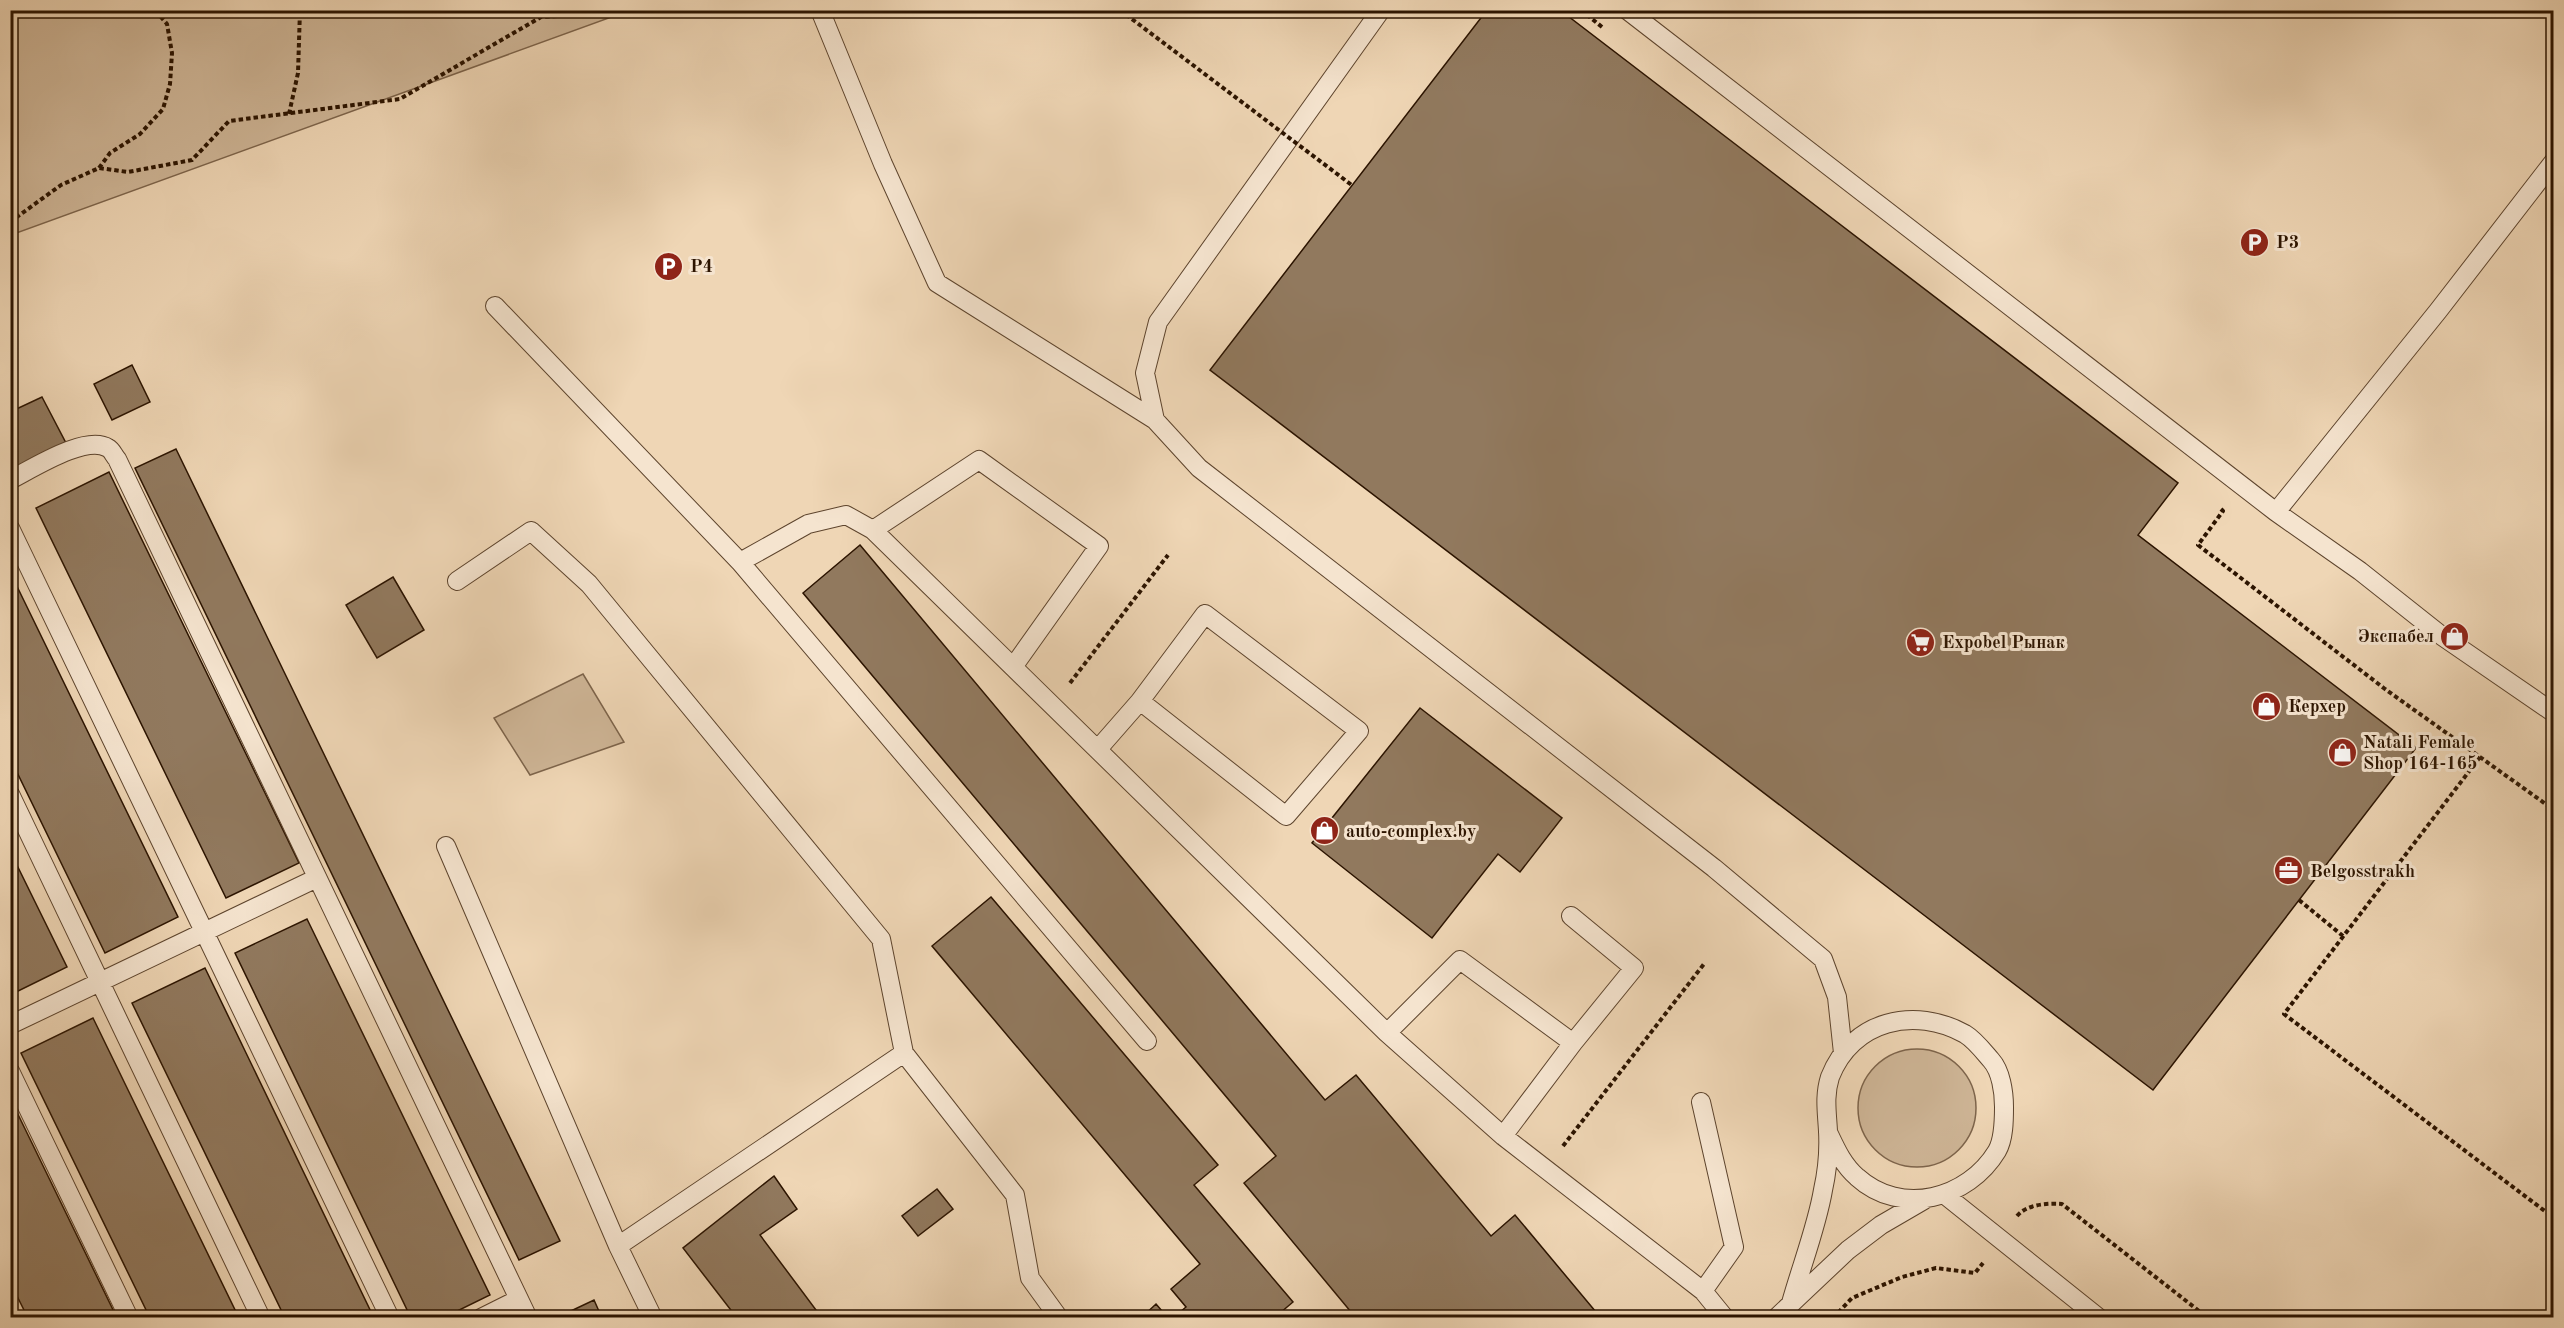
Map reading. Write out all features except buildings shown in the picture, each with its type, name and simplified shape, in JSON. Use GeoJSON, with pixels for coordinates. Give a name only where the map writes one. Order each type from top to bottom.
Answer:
{"type":"FeatureCollection","features":[{"type":"Feature","properties":{"kind":"lane"},"geometry":{"type":"LineString","coordinates":[[820,10],[883,164],[937,283],[1155,420],[1199,468],[1714,868],[1823,959],[1837,997],[1843,1053]]}},
{"type":"Feature","properties":{"kind":"lane"},"geometry":{"type":"LineString","coordinates":[[1155,420],[1145,373],[1158,322],[1381,10]]}},
{"type":"Feature","properties":{"kind":"lane"},"geometry":{"type":"LineString","coordinates":[[1627,10],[2276,512],[2360,571],[2442,636],[2553,713]]}},
{"type":"Feature","properties":{"kind":"lane"},"geometry":{"type":"LineString","coordinates":[[2276,512],[2438,311],[2553,160]]}},
{"type":"Feature","properties":{"kind":"lane"},"geometry":{"type":"LineString","coordinates":[[495,306],[740,562],[1147,1041]]}},
{"type":"Feature","properties":{"kind":"lane"},"geometry":{"type":"LineString","coordinates":[[10,480],[82,445],[96,444],[110,449],[528,1317]]}},
{"type":"Feature","properties":{"kind":"lane"},"geometry":{"type":"LineString","coordinates":[[873,530],[979,460],[1099,546],[1013,668]]}},
{"type":"Feature","properties":{"kind":"lane"},"geometry":{"type":"LineString","coordinates":[[740,562],[808,524],[846,515],[873,530],[1387,1033],[1503,1136],[1703,1291],[1725,1317]]}},
{"type":"Feature","properties":{"kind":"lane"},"geometry":{"type":"LineString","coordinates":[[10,528],[390,1317]]}},
{"type":"Feature","properties":{"kind":"lane"},"geometry":{"type":"LineString","coordinates":[[457,581],[531,531],[589,584],[881,939],[904,1053],[1015,1195],[1030,1278],[1059,1317]]}},
{"type":"Feature","properties":{"kind":"lane"},"geometry":{"type":"LineString","coordinates":[[1098,749],[1140,701],[1205,614],[1359,730],[1286,816],[1140,701]]}},
{"type":"Feature","properties":{"kind":"lane"},"geometry":{"type":"LineString","coordinates":[[10,794],[261,1317]]}},
{"type":"Feature","properties":{"kind":"lane"},"geometry":{"type":"LineString","coordinates":[[446,846],[618,1246],[652,1317]]}},
{"type":"Feature","properties":{"kind":"lane"},"geometry":{"type":"LineString","coordinates":[[10,1025],[317,878]]}},
{"type":"Feature","properties":{"kind":"lane"},"geometry":{"type":"LineString","coordinates":[[1503,1136],[1573,1043],[1634,968],[1571,916]]}},
{"type":"Feature","properties":{"kind":"lane"},"geometry":{"type":"LineString","coordinates":[[1387,1033],[1460,960],[1573,1043]]}},
{"type":"Feature","properties":{"kind":"lane"},"geometry":{"type":"LineString","coordinates":[[1791,1303],[1823,1190],[1828,1132],[1825,1105],[1830,1078],[1843,1053],[1869,1030],[1896,1020],[1931,1020],[1967,1035],[1993,1062],[2004,1091],[2004,1122],[1998,1149],[1975,1177],[1945,1195],[1924,1200],[1902,1199],[1881,1193],[1858,1178],[1840,1157],[1828,1132]]}},
{"type":"Feature","properties":{"kind":"lane"},"geometry":{"type":"LineString","coordinates":[[618,1246],[904,1053]]}},
{"type":"Feature","properties":{"kind":"lane"},"geometry":{"type":"LineString","coordinates":[[10,1071],[129,1317]]}},
{"type":"Feature","properties":{"kind":"lane"},"geometry":{"type":"LineString","coordinates":[[1701,1102],[1734,1248],[1703,1291]]}},
{"type":"Feature","properties":{"kind":"lane"},"geometry":{"type":"LineString","coordinates":[[1945,1195],[2099,1317]]}},
{"type":"Feature","properties":{"kind":"lane"},"geometry":{"type":"LineString","coordinates":[[1776,1317],[1848,1250],[1881,1225],[1924,1200]]}},
{"type":"Feature","properties":{"kind":"lane"},"geometry":{"type":"LineString","coordinates":[[481,1317],[519,1299]]}},
{"type":"Feature","properties":{"kind":"path"},"geometry":{"type":"LineString","coordinates":[[10,222],[61,185],[99,168],[110,153],[140,134],[163,109],[170,84],[172,54],[168,24],[155,10]]}},
{"type":"Feature","properties":{"kind":"path"},"geometry":{"type":"LineString","coordinates":[[289,114],[298,73],[300,10]]}},
{"type":"Feature","properties":{"kind":"path"},"geometry":{"type":"LineString","coordinates":[[99,168],[128,172],[192,160],[229,122],[400,99],[541,17],[590,14],[603,10]]}},
{"type":"Feature","properties":{"kind":"path"},"geometry":{"type":"LineString","coordinates":[[1120,10],[1353,186]]}},
{"type":"Feature","properties":{"kind":"path"},"geometry":{"type":"LineString","coordinates":[[1581,10],[1584,13],[1586,10]]}},
{"type":"Feature","properties":{"kind":"path"},"geometry":{"type":"LineString","coordinates":[[2198,545],[2385,689],[2553,810]]}},
{"type":"Feature","properties":{"kind":"path"},"geometry":{"type":"LineString","coordinates":[[1053,705],[1168,555]]}},
{"type":"Feature","properties":{"kind":"path"},"geometry":{"type":"LineString","coordinates":[[2480,757],[2284,1014],[2553,1218]]}},
{"type":"Feature","properties":{"kind":"path"},"geometry":{"type":"LineString","coordinates":[[2299,900],[2343,936]]}},
{"type":"Feature","properties":{"kind":"path"},"geometry":{"type":"LineString","coordinates":[[1546,1169],[1704,964]]}},
{"type":"Feature","properties":{"kind":"path"},"geometry":{"type":"LineString","coordinates":[[1833,1317],[1852,1298],[1902,1277],[1936,1268],[1975,1273],[2020,1212],[2046,1202],[2062,1204],[2208,1317]]}},
{"type":"Feature","properties":{"kind":"shaded area"},"geometry":{"type":"Polygon","coordinates":[[[11,10],[628,10],[628,11],[11,235],[11,10]]]}},
{"type":"Feature","properties":{"kind":"shaded area"},"geometry":{"type":"Polygon","coordinates":[[[583,674],[624,742],[530,775],[494,718],[583,674]]]}},
{"type":"Feature","properties":{"kind":"shaded area"},"geometry":{"type":"Polygon","coordinates":[[[1917,1049],[1950,1059],[1966,1075],[1976,1108],[1966,1141],[1950,1157],[1917,1167],[1884,1157],[1868,1141],[1858,1108],[1868,1075],[1884,1059],[1917,1049]]]}},
{"type":"Feature","properties":{"kind":"place","name":"P3"},"geometry":{"type":"Point","coordinates":[2255,242]}},
{"type":"Feature","properties":{"kind":"place","name":"P4"},"geometry":{"type":"Point","coordinates":[669,266]}},
{"type":"Feature","properties":{"kind":"place","name":"Экспабел"},"geometry":{"type":"Point","coordinates":[2455,636]}},
{"type":"Feature","properties":{"kind":"place","name":"Expobel Рынак"},"geometry":{"type":"Point","coordinates":[1921,642]}},
{"type":"Feature","properties":{"kind":"place","name":"Керхер"},"geometry":{"type":"Point","coordinates":[2267,706]}},
{"type":"Feature","properties":{"kind":"place","name":"Natali Female Shop 164-165"},"geometry":{"type":"Point","coordinates":[2342,752]}},
{"type":"Feature","properties":{"kind":"place","name":"auto-complex.by"},"geometry":{"type":"Point","coordinates":[1325,831]}},
{"type":"Feature","properties":{"kind":"place","name":"Belgosstrakh"},"geometry":{"type":"Point","coordinates":[2289,871]}}]}
